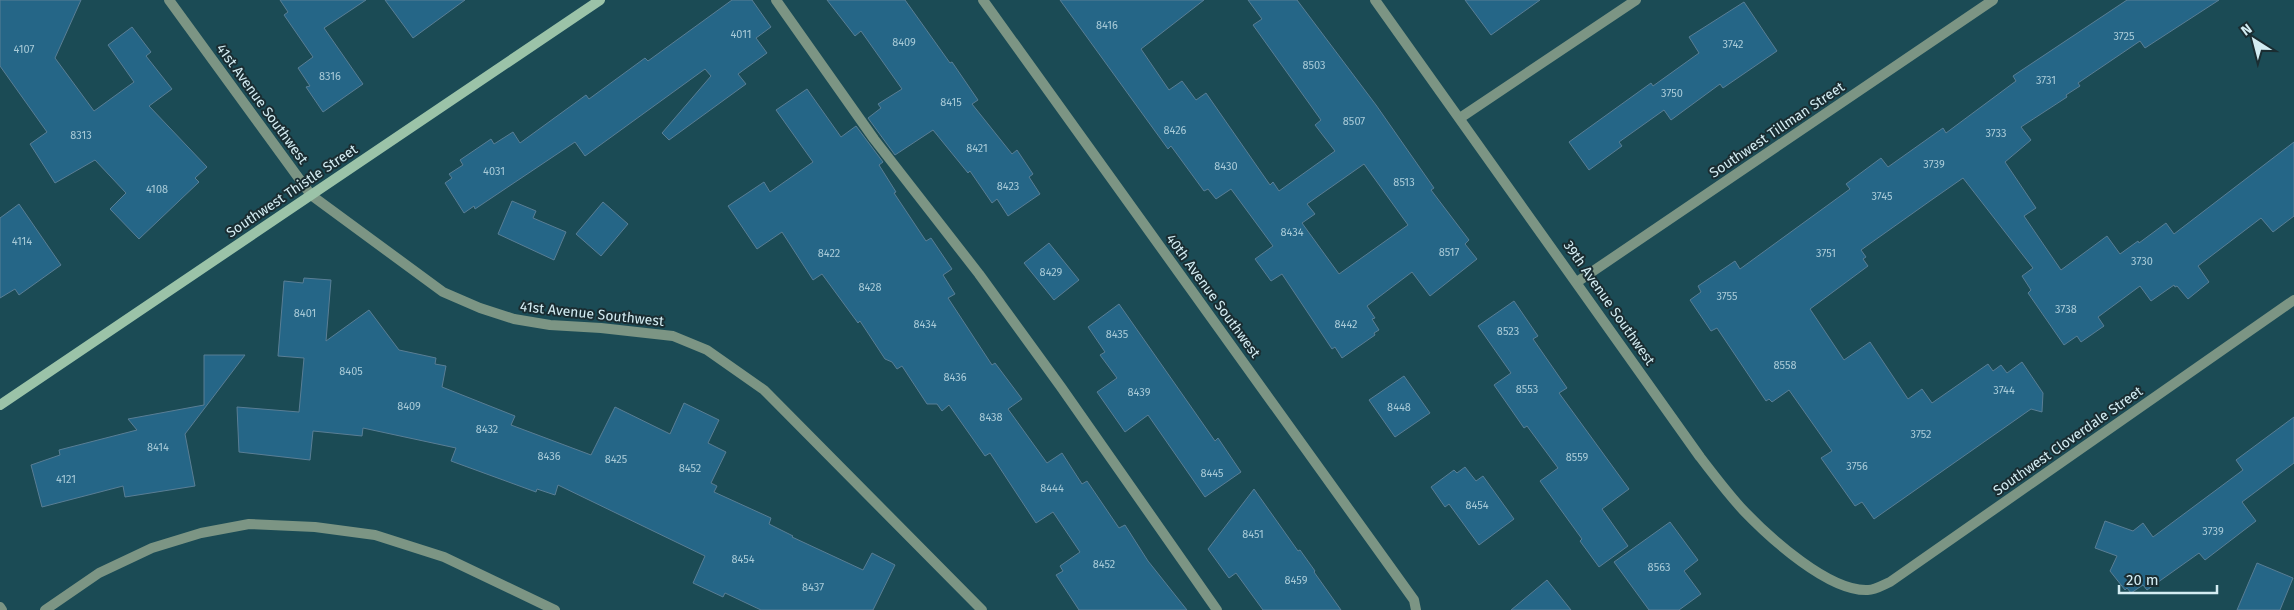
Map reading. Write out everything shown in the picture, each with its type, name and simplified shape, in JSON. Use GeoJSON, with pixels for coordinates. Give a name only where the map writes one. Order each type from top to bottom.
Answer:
{"type":"FeatureCollection","features":[{"type":"Feature","properties":{"kind":"main road","name":"Southwest Thistle Street"},"geometry":{"type":"LineString","coordinates":[[0,405],[600,0]]}},
{"type":"Feature","properties":{"kind":"street","name":"41st Avenue Southwest"},"geometry":{"type":"LineString","coordinates":[[169,0],[311,195],[443,292],[480,308],[514,319],[550,325],[601,328],[673,336],[707,350],[764,390],[982,610]]}},
{"type":"Feature","properties":{"kind":"street"},"geometry":{"type":"LineString","coordinates":[[776,0],[874,139],[979,274],[1062,387],[1217,610]]}},
{"type":"Feature","properties":{"kind":"street","name":"40th Avenue Southwest"},"geometry":{"type":"LineString","coordinates":[[983,0],[1414,600],[1416,610]]}},
{"type":"Feature","properties":{"kind":"street","name":"39th Avenue Southwest"},"geometry":{"type":"LineString","coordinates":[[1376,0],[1700,457],[1744,511],[1793,556],[1824,577],[1852,589]]}},
{"type":"Feature","properties":{"kind":"street"},"geometry":{"type":"LineString","coordinates":[[1460,118],[1636,0]]}},
{"type":"Feature","properties":{"kind":"street","name":"Southwest Tillman Street"},"geometry":{"type":"LineString","coordinates":[[1577,282],[1993,0]]}},
{"type":"Feature","properties":{"kind":"street","name":"Southwest Cloverdale Street"},"geometry":{"type":"LineString","coordinates":[[1852,589],[1870,590],[1890,582],[2294,300]]}},
{"type":"Feature","properties":{"kind":"street"},"geometry":{"type":"LineString","coordinates":[[45,610],[99,573],[152,548],[201,533],[249,524],[315,527],[375,534],[444,556],[554,610]]}},
{"type":"Feature","properties":{"kind":"building"},"geometry":{"type":"Polygon","coordinates":[[[0,0],[81,0],[55,58],[94,111],[134,82],[108,45],[132,27],[151,52],[146,56],[172,89],[149,106],[207,167],[195,178],[199,182],[139,239],[110,209],[126,193],[95,160],[55,183],[30,144],[47,132],[0,66],[0,0]]]}},
{"type":"Feature","properties":{"kind":"building"},"geometry":{"type":"Polygon","coordinates":[[[280,0],[366,0],[324,28],[363,84],[323,112],[306,87],[310,86],[298,68],[313,57],[284,15],[288,12],[280,0]]]}},
{"type":"Feature","properties":{"kind":"building"},"geometry":{"type":"Polygon","coordinates":[[[385,0],[465,0],[413,38],[385,0]]]}},
{"type":"Feature","properties":{"kind":"building"},"geometry":{"type":"Polygon","coordinates":[[[732,0],[752,0],[771,27],[756,38],[767,53],[738,74],[746,84],[669,140],[662,133],[711,76],[705,69],[585,156],[575,142],[475,209],[474,206],[464,213],[445,183],[452,178],[449,174],[463,165],[460,160],[491,139],[494,144],[513,132],[520,143],[586,95],[589,99],[645,58],[648,61],[732,0]]]}},
{"type":"Feature","properties":{"kind":"building"},"geometry":{"type":"Polygon","coordinates":[[[827,0],[905,0],[978,100],[972,104],[1012,154],[1017,150],[1033,174],[1029,177],[1040,194],[1008,216],[997,199],[992,203],[970,171],[968,173],[933,130],[895,155],[868,118],[881,108],[878,104],[902,89],[861,31],[855,36],[827,0]]]}},
{"type":"Feature","properties":{"kind":"building"},"geometry":{"type":"Polygon","coordinates":[[[1060,0],[1204,0],[1141,49],[1169,90],[1182,81],[1196,100],[1206,93],[1270,185],[1273,182],[1279,191],[1335,151],[1315,125],[1321,120],[1253,25],[1262,19],[1248,0],[1297,0],[1376,105],[1434,188],[1431,190],[1469,240],[1465,244],[1477,259],[1430,296],[1412,272],[1367,306],[1375,318],[1372,319],[1379,330],[1374,333],[1375,335],[1342,358],[1335,347],[1332,349],[1282,274],[1271,281],[1255,259],[1273,246],[1231,189],[1216,199],[1208,189],[1204,191],[1171,146],[1168,149],[1060,0]],[[1364,164],[1307,204],[1315,214],[1302,223],[1339,274],[1408,225],[1364,164]]]}},
{"type":"Feature","properties":{"kind":"building"},"geometry":{"type":"Polygon","coordinates":[[[1465,0],[1540,0],[1491,35],[1465,0]]]}},
{"type":"Feature","properties":{"kind":"building"},"geometry":{"type":"Polygon","coordinates":[[[2127,0],[2219,0],[2145,48],[2140,41],[2078,83],[2080,86],[2066,95],[2067,97],[2021,127],[2031,140],[2005,162],[2036,208],[2024,216],[2061,270],[2107,236],[2120,254],[2166,223],[2174,234],[2294,142],[2294,216],[2273,232],[2261,218],[2198,266],[2209,282],[2188,299],[2174,285],[2151,301],[2140,286],[2098,317],[2104,326],[2081,342],[2077,336],[2064,345],[2028,293],[2031,290],[2022,276],[2033,268],[1963,178],[1861,250],[1866,257],[1863,259],[1868,266],[1810,309],[1844,360],[1870,342],[1908,399],[1922,389],[1932,403],[1988,364],[1993,371],[2001,365],[2007,373],[2022,362],[2043,393],[2042,412],[2031,409],[1874,519],[1862,502],[1855,506],[1821,458],[1832,451],[1789,390],[1772,402],[1769,399],[1766,401],[1717,328],[1711,331],[1690,300],[1701,292],[1698,286],[1735,261],[1740,269],[1850,189],[1846,184],[1881,158],[1888,167],[1943,128],[1946,133],[2016,81],[2013,76],[2127,0]]]}},
{"type":"Feature","properties":{"kind":"building"},"geometry":{"type":"Polygon","coordinates":[[[1744,2],[1777,51],[1723,88],[1720,84],[1671,120],[1664,110],[1619,142],[1622,146],[1589,170],[1569,142],[1651,83],[1653,86],[1699,53],[1689,37],[1744,2]]]}},
{"type":"Feature","properties":{"kind":"building"},"geometry":{"type":"Polygon","coordinates":[[[807,89],[841,137],[856,126],[883,162],[879,165],[896,192],[894,193],[926,241],[931,238],[952,269],[943,275],[955,294],[948,298],[992,365],[995,363],[1022,399],[1008,409],[1047,463],[1062,453],[1082,484],[1087,481],[1119,528],[1125,525],[1148,561],[1187,610],[1079,610],[1056,575],[1063,571],[1060,566],[1080,552],[1053,512],[1036,523],[990,453],[985,456],[949,405],[942,411],[937,404],[927,404],[902,366],[897,369],[892,362],[885,359],[860,321],[858,323],[822,274],[813,280],[782,232],[757,249],[728,206],[764,182],[770,192],[813,162],[776,110],[807,89]]]}},
{"type":"Feature","properties":{"kind":"building"},"geometry":{"type":"Polygon","coordinates":[[[512,201],[536,211],[533,218],[566,232],[554,260],[498,234],[512,201]]]}},
{"type":"Feature","properties":{"kind":"building"},"geometry":{"type":"Polygon","coordinates":[[[603,202],[628,224],[601,256],[576,234],[603,202]]]}},
{"type":"Feature","properties":{"kind":"building"},"geometry":{"type":"Polygon","coordinates":[[[19,204],[61,265],[19,295],[15,289],[0,298],[0,218],[19,204]]]}},
{"type":"Feature","properties":{"kind":"building"},"geometry":{"type":"Polygon","coordinates":[[[1049,243],[1079,280],[1054,300],[1024,263],[1049,243]]]}},
{"type":"Feature","properties":{"kind":"building"},"geometry":{"type":"Polygon","coordinates":[[[304,278],[331,280],[326,341],[369,310],[399,350],[436,358],[435,364],[446,366],[442,387],[515,416],[511,425],[591,455],[615,407],[670,434],[684,403],[719,420],[708,443],[726,452],[711,483],[717,486],[714,492],[771,518],[769,524],[792,537],[863,570],[872,553],[895,565],[873,610],[761,610],[725,593],[723,597],[693,583],[705,556],[558,485],[555,495],[537,489],[536,492],[451,461],[456,448],[363,428],[362,436],[313,431],[310,460],[239,452],[237,407],[299,412],[304,358],[278,356],[284,281],[303,283],[304,278]]]}},
{"type":"Feature","properties":{"kind":"building"},"geometry":{"type":"Polygon","coordinates":[[[1514,301],[1538,336],[1533,339],[1567,388],[1559,393],[1629,489],[1602,509],[1628,546],[1599,567],[1580,541],[1582,539],[1540,481],[1558,468],[1527,426],[1524,428],[1494,385],[1511,373],[1478,326],[1514,301]]]}},
{"type":"Feature","properties":{"kind":"building"},"geometry":{"type":"Polygon","coordinates":[[[1119,304],[1215,441],[1218,438],[1241,472],[1205,497],[1148,415],[1125,432],[1097,392],[1117,378],[1100,355],[1105,352],[1088,327],[1119,304]]]}},
{"type":"Feature","properties":{"kind":"building"},"geometry":{"type":"Polygon","coordinates":[[[204,355],[245,355],[185,434],[195,486],[125,497],[123,486],[42,507],[31,465],[60,455],[59,450],[137,430],[128,419],[204,405],[204,355]]]}},
{"type":"Feature","properties":{"kind":"building"},"geometry":{"type":"Polygon","coordinates":[[[1404,376],[1430,413],[1395,437],[1369,400],[1404,376]]]}},
{"type":"Feature","properties":{"kind":"building"},"geometry":{"type":"Polygon","coordinates":[[[2294,417],[2294,463],[2242,502],[2256,521],[2205,560],[2199,553],[2147,590],[2143,585],[2131,593],[2127,588],[2125,590],[2110,571],[2117,556],[2095,548],[2105,521],[2133,531],[2143,523],[2153,537],[2243,470],[2236,460],[2294,417]]]}},
{"type":"Feature","properties":{"kind":"building"},"geometry":{"type":"Polygon","coordinates":[[[1465,467],[1476,481],[1483,476],[1514,519],[1479,545],[1449,504],[1445,507],[1431,487],[1454,470],[1457,473],[1465,467]]]}},
{"type":"Feature","properties":{"kind":"building"},"geometry":{"type":"Polygon","coordinates":[[[1254,489],[1298,551],[1300,550],[1341,610],[1263,610],[1236,573],[1229,578],[1208,549],[1254,489]]]}},
{"type":"Feature","properties":{"kind":"building"},"geometry":{"type":"Polygon","coordinates":[[[1670,522],[1698,560],[1684,571],[1701,594],[1679,610],[1649,610],[1614,562],[1670,522]]]}},
{"type":"Feature","properties":{"kind":"building"},"geometry":{"type":"Polygon","coordinates":[[[2257,563],[2293,578],[2280,610],[2237,610],[2257,563]]]}},
{"type":"Feature","properties":{"kind":"building"},"geometry":{"type":"Polygon","coordinates":[[[1547,580],[1571,610],[1511,610],[1547,580]]]}}]}
